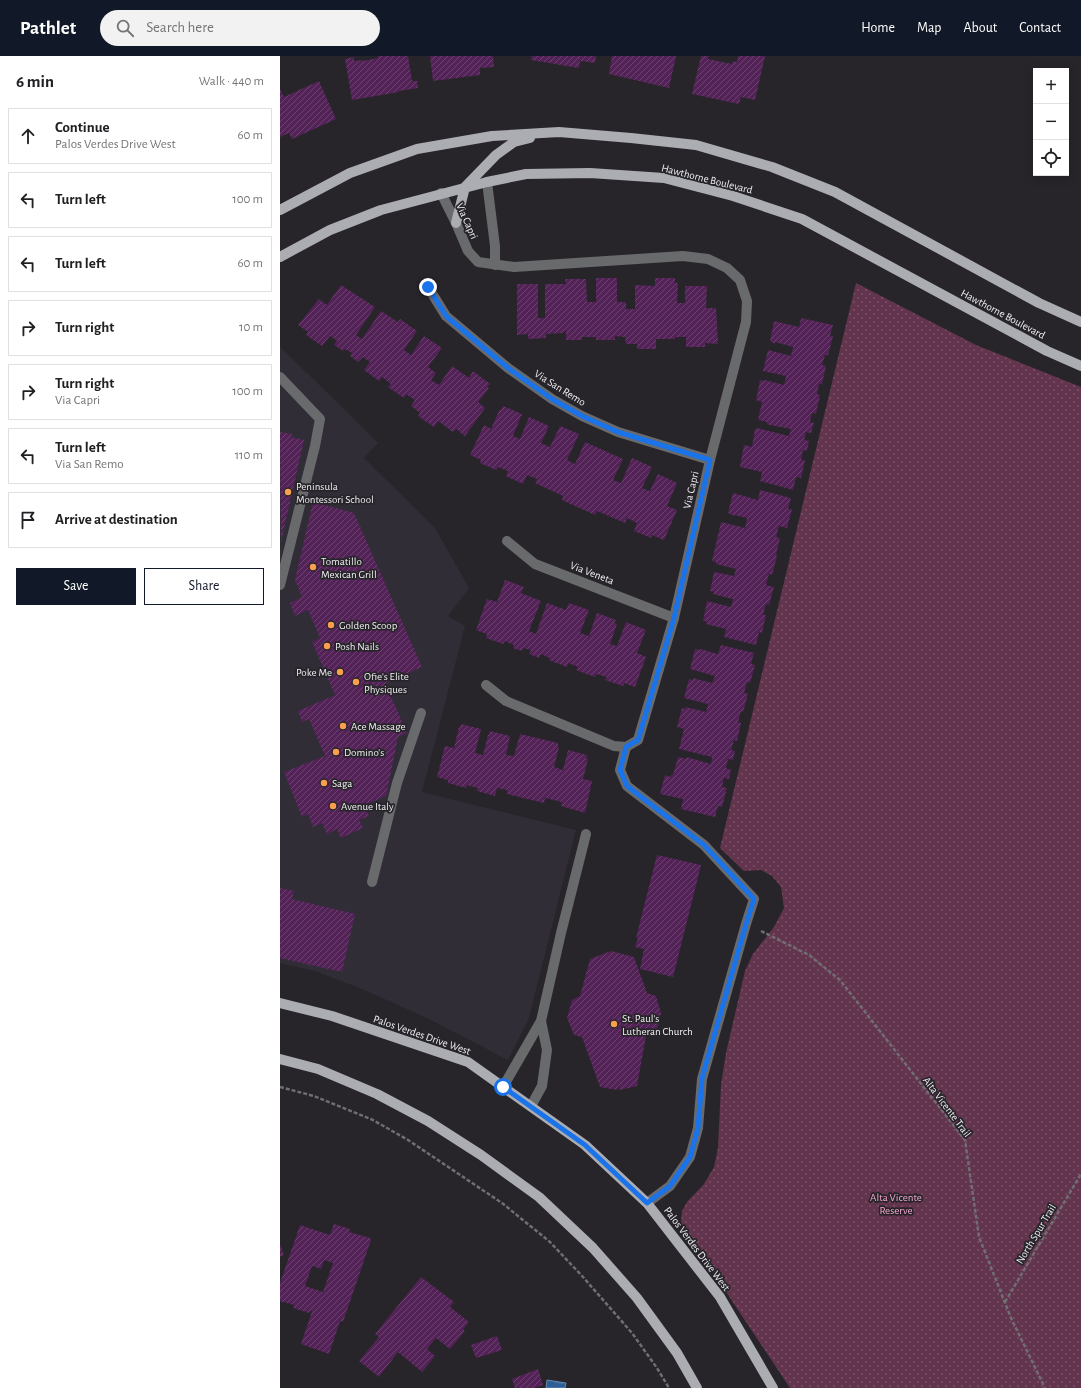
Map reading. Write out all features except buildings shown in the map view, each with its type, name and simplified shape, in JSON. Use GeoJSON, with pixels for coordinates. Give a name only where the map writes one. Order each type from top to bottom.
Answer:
{"type":"FeatureCollection","features":[{"type":"Feature","properties":{"kind":"main road"},"geometry":{"type":"LineString","coordinates":[[456,223],[465,187],[496,155],[514,142],[559,132]]}},
{"type":"Feature","properties":{"kind":"main road"},"geometry":{"type":"LineString","coordinates":[[280,210],[350,174],[417,149],[492,136],[559,132],[696,145],[772,167],[835,192],[1039,303],[1081,322]]}},
{"type":"Feature","properties":{"kind":"main road","name":"Hawthorne Boulevard"},"geometry":{"type":"LineString","coordinates":[[280,257],[330,230],[381,210],[486,182],[526,174],[590,173],[664,178],[733,196],[802,219],[1047,352],[1081,366]]}},
{"type":"Feature","properties":{"kind":"main road","name":"Palos Verdes Drive West"},"geometry":{"type":"LineString","coordinates":[[280,1003],[332,1016],[468,1062],[585,1145],[647,1203],[720,1297],[773,1388]]}},
{"type":"Feature","properties":{"kind":"main road"},"geometry":{"type":"LineString","coordinates":[[280,1059],[318,1069],[377,1094],[428,1121],[481,1155],[539,1197],[593,1248],[637,1298],[677,1353],[697,1388]]}},
{"type":"Feature","properties":{"kind":"street","name":"Via Capri"},"geometry":{"type":"LineString","coordinates":[[486,182],[495,246],[495,265]]}},
{"type":"Feature","properties":{"kind":"street","name":"Via Capri"},"geometry":{"type":"LineString","coordinates":[[442,193],[468,251],[478,262],[514,268],[683,256],[708,259],[726,268],[740,280],[747,301],[746,322],[710,460],[674,618],[638,740],[626,747]]}},
{"type":"Feature","properties":{"kind":"street","name":"Via San Remo"},"geometry":{"type":"LineString","coordinates":[[428,287],[446,316],[508,368],[552,399],[582,416],[618,432],[710,460]]}},
{"type":"Feature","properties":{"kind":"street"},"geometry":{"type":"LineString","coordinates":[[280,377],[320,420],[315,446],[280,584]]}},
{"type":"Feature","properties":{"kind":"street","name":"Via Veneta"},"geometry":{"type":"LineString","coordinates":[[507,541],[535,564],[674,618]]}},
{"type":"Feature","properties":{"kind":"street"},"geometry":{"type":"LineString","coordinates":[[486,685],[506,701],[614,746],[626,747],[620,770],[627,786],[704,845],[754,899],[702,1078],[698,1128],[690,1157],[670,1186],[647,1203]]}},
{"type":"Feature","properties":{"kind":"street"},"geometry":{"type":"LineString","coordinates":[[372,882],[397,783],[421,713]]}},
{"type":"Feature","properties":{"kind":"street"},"geometry":{"type":"LineString","coordinates":[[503,1087],[541,1021],[586,834]]}},
{"type":"Feature","properties":{"kind":"street"},"geometry":{"type":"LineString","coordinates":[[531,1106],[542,1086],[547,1050],[541,1021]]}},
{"type":"Feature","properties":{"kind":"path","name":"Alta Vicente Trail"},"geometry":{"type":"LineString","coordinates":[[746,924],[809,955],[840,980],[965,1140],[979,1237],[1005,1303],[1045,1388]]}},
{"type":"Feature","properties":{"kind":"path"},"geometry":{"type":"LineString","coordinates":[[280,1087],[314,1096],[373,1120],[408,1140],[502,1203],[550,1242],[584,1277],[632,1333],[658,1368],[669,1388]]}},
{"type":"Feature","properties":{"kind":"path","name":"North Spur Trail"},"geometry":{"type":"LineString","coordinates":[[1005,1303],[1081,1174]]}},
{"type":"Feature","properties":{"kind":"shaded area"},"geometry":{"type":"Polygon","coordinates":[[[280,347],[378,443],[364,458],[435,528],[469,588],[448,616],[465,626],[422,792],[576,830],[529,1018],[508,1060],[427,1018],[362,989],[315,971],[280,963],[280,347]]]}},
{"type":"Feature","properties":{"kind":"green space","name":"Alta Vicente Reserve"},"geometry":{"type":"Polygon","coordinates":[[[856,283],[976,345],[1081,387],[1081,1388],[790,1388],[681,1224],[682,1211],[687,1202],[704,1184],[714,1167],[718,1148],[721,1085],[726,1053],[745,971],[753,954],[774,927],[784,908],[781,887],[772,876],[761,870],[744,871],[720,848],[856,283]]]}},
{"type":"Feature","properties":{"kind":"water"},"geometry":{"type":"Polygon","coordinates":[[[547,1380],[566,1383],[565,1388],[546,1388],[547,1380]]]}},
{"type":"Feature","properties":{"kind":"place","name":"Peninsula Montessori School"},"geometry":{"type":"Point","coordinates":[288,492]}},
{"type":"Feature","properties":{"kind":"place","name":"Tomatillo Mexican Grill"},"geometry":{"type":"Point","coordinates":[313,567]}},
{"type":"Feature","properties":{"kind":"place","name":"Golden Scoop"},"geometry":{"type":"Point","coordinates":[331,625]}},
{"type":"Feature","properties":{"kind":"place","name":"Posh Nails"},"geometry":{"type":"Point","coordinates":[327,646]}},
{"type":"Feature","properties":{"kind":"place","name":"Poke Me"},"geometry":{"type":"Point","coordinates":[340,672]}},
{"type":"Feature","properties":{"kind":"place","name":"Ofie's Elite Physiques"},"geometry":{"type":"Point","coordinates":[356,682]}},
{"type":"Feature","properties":{"kind":"place","name":"Ace Massage"},"geometry":{"type":"Point","coordinates":[343,726]}},
{"type":"Feature","properties":{"kind":"place","name":"Domino's"},"geometry":{"type":"Point","coordinates":[336,752]}},
{"type":"Feature","properties":{"kind":"place","name":"Saga"},"geometry":{"type":"Point","coordinates":[324,783]}},
{"type":"Feature","properties":{"kind":"place","name":"Avenue Italy"},"geometry":{"type":"Point","coordinates":[333,806]}},
{"type":"Feature","properties":{"kind":"place","name":"St. Paul's Lutheran Church"},"geometry":{"type":"Point","coordinates":[614,1024]}},
{"type":"Feature","properties":{"kind":"route"},"geometry":{"type":"LineString","coordinates":[[428,287],[446,316],[508,368],[552,399],[582,416],[618,432],[710,460],[674,618],[638,740],[626,747],[620,770],[627,786],[704,845],[754,899],[702,1078],[698,1128],[690,1157],[670,1186],[647,1203],[585,1145],[503,1087]]}}]}
